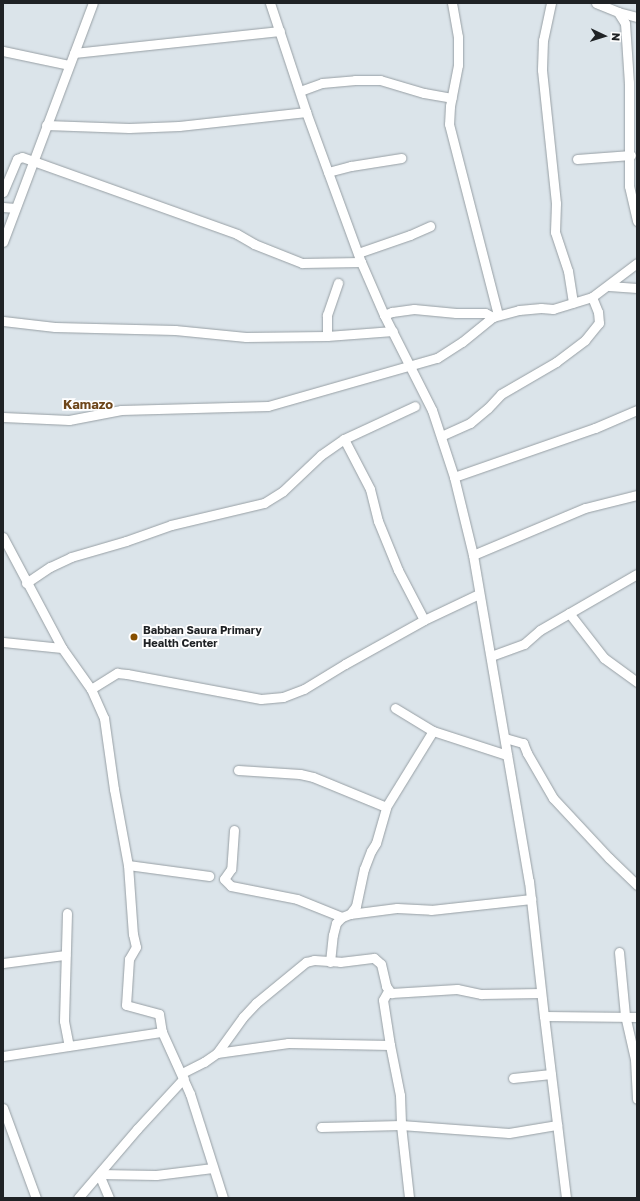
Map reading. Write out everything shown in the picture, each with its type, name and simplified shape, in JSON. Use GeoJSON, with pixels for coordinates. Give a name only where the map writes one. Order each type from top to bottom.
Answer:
{"type":"FeatureCollection","features":[{"type":"Feature","properties":{"kind":"street"},"geometry":{"type":"LineString","coordinates":[[3,242],[32,161],[93,3]]}},
{"type":"Feature","properties":{"kind":"street"},"geometry":{"type":"LineString","coordinates":[[270,3],[306,112],[359,258],[384,315],[432,410],[454,477],[473,554],[531,899],[566,1198]]}},
{"type":"Feature","properties":{"kind":"street"},"geometry":{"type":"LineString","coordinates":[[452,3],[458,37],[458,65],[449,124],[495,316]]}},
{"type":"Feature","properties":{"kind":"street"},"geometry":{"type":"LineString","coordinates":[[552,3],[543,40],[542,70],[556,203],[556,232],[568,271],[573,302]]}},
{"type":"Feature","properties":{"kind":"street"},"geometry":{"type":"LineString","coordinates":[[596,3],[618,12],[637,17]]}},
{"type":"Feature","properties":{"kind":"street"},"geometry":{"type":"LineString","coordinates":[[618,12],[625,23],[633,83],[629,186],[637,221]]}},
{"type":"Feature","properties":{"kind":"street"},"geometry":{"type":"LineString","coordinates":[[74,53],[280,31]]}},
{"type":"Feature","properties":{"kind":"street"},"geometry":{"type":"LineString","coordinates":[[3,51],[69,65]]}},
{"type":"Feature","properties":{"kind":"street"},"geometry":{"type":"LineString","coordinates":[[300,91],[322,83],[355,80],[380,80],[424,93],[452,98]]}},
{"type":"Feature","properties":{"kind":"street"},"geometry":{"type":"LineString","coordinates":[[46,125],[129,128],[179,126],[306,112]]}},
{"type":"Feature","properties":{"kind":"street"},"geometry":{"type":"LineString","coordinates":[[576,159],[630,155]]}},
{"type":"Feature","properties":{"kind":"street"},"geometry":{"type":"LineString","coordinates":[[3,192],[17,159],[22,157],[237,234],[254,244],[302,263],[359,258],[430,226]]}},
{"type":"Feature","properties":{"kind":"street"},"geometry":{"type":"LineString","coordinates":[[328,172],[351,166],[401,158]]}},
{"type":"Feature","properties":{"kind":"street"},"geometry":{"type":"LineString","coordinates":[[3,207],[16,208]]}},
{"type":"Feature","properties":{"kind":"street"},"geometry":{"type":"LineString","coordinates":[[384,315],[392,312],[414,309],[456,313],[485,313],[495,316],[541,308],[552,309],[592,297],[609,286],[637,262]]}},
{"type":"Feature","properties":{"kind":"street"},"geometry":{"type":"LineString","coordinates":[[327,336],[328,314],[338,283]]}},
{"type":"Feature","properties":{"kind":"street"},"geometry":{"type":"LineString","coordinates":[[609,286],[637,288]]}},
{"type":"Feature","properties":{"kind":"street"},"geometry":{"type":"LineString","coordinates":[[441,436],[470,423],[488,408],[501,394],[556,362],[585,340],[599,323],[598,312],[592,297]]}},
{"type":"Feature","properties":{"kind":"street"},"geometry":{"type":"LineString","coordinates":[[3,417],[69,420],[121,410],[268,406],[437,358],[462,342],[495,316]]}},
{"type":"Feature","properties":{"kind":"street"},"geometry":{"type":"LineString","coordinates":[[3,321],[55,327],[175,330],[246,337],[327,336],[393,331]]}},
{"type":"Feature","properties":{"kind":"street"},"geometry":{"type":"LineString","coordinates":[[26,583],[50,567],[71,556],[114,545],[171,525],[264,503],[283,491],[321,455],[344,439],[415,406]]}},
{"type":"Feature","properties":{"kind":"street"},"geometry":{"type":"LineString","coordinates":[[454,477],[595,428],[637,410]]}},
{"type":"Feature","properties":{"kind":"street"},"geometry":{"type":"LineString","coordinates":[[344,439],[370,489],[378,521],[398,570],[424,620]]}},
{"type":"Feature","properties":{"kind":"street"},"geometry":{"type":"LineString","coordinates":[[473,554],[585,508],[637,495]]}},
{"type":"Feature","properties":{"kind":"street"},"geometry":{"type":"LineString","coordinates":[[3,537],[26,583],[62,648],[91,689],[104,718],[114,789],[128,865],[133,934],[136,946],[130,960],[126,1005],[159,1014],[162,1032],[183,1075],[223,1198]]}},
{"type":"Feature","properties":{"kind":"street"},"geometry":{"type":"LineString","coordinates":[[491,656],[524,644],[540,630],[637,574]]}},
{"type":"Feature","properties":{"kind":"street"},"geometry":{"type":"LineString","coordinates":[[91,689],[117,673],[261,699],[283,697],[304,689],[345,664],[424,620],[479,594]]}},
{"type":"Feature","properties":{"kind":"street"},"geometry":{"type":"LineString","coordinates":[[569,613],[604,658],[637,682]]}},
{"type":"Feature","properties":{"kind":"street"},"geometry":{"type":"LineString","coordinates":[[3,642],[62,648]]}},
{"type":"Feature","properties":{"kind":"street"},"geometry":{"type":"LineString","coordinates":[[396,708],[433,731],[507,755]]}},
{"type":"Feature","properties":{"kind":"street"},"geometry":{"type":"LineString","coordinates":[[330,962],[336,923],[356,906],[364,869],[371,851],[376,844],[386,806],[433,731]]}},
{"type":"Feature","properties":{"kind":"street"},"geometry":{"type":"LineString","coordinates":[[505,738],[523,743],[527,753],[553,798],[609,858],[637,885]]}},
{"type":"Feature","properties":{"kind":"street"},"geometry":{"type":"LineString","coordinates":[[238,770],[300,774],[313,777],[386,806]]}},
{"type":"Feature","properties":{"kind":"street"},"geometry":{"type":"LineString","coordinates":[[234,830],[231,869],[224,879],[231,886],[297,899],[346,916],[398,908],[430,910],[531,899]]}},
{"type":"Feature","properties":{"kind":"street"},"geometry":{"type":"LineString","coordinates":[[128,865],[209,876]]}},
{"type":"Feature","properties":{"kind":"street"},"geometry":{"type":"LineString","coordinates":[[67,913],[64,1021],[69,1046]]}},
{"type":"Feature","properties":{"kind":"street"},"geometry":{"type":"LineString","coordinates":[[619,952],[626,1017],[635,1059],[637,1099]]}},
{"type":"Feature","properties":{"kind":"street"},"geometry":{"type":"LineString","coordinates":[[3,963],[65,955]]}},
{"type":"Feature","properties":{"kind":"street"},"geometry":{"type":"LineString","coordinates":[[78,1198],[183,1075],[217,1053],[243,1017],[256,1003],[306,962],[321,960],[330,962],[374,958],[381,964],[388,991],[383,1000],[400,1095],[401,1125],[409,1198]]}},
{"type":"Feature","properties":{"kind":"street"},"geometry":{"type":"LineString","coordinates":[[388,991],[391,993],[456,989],[481,994],[541,993]]}},
{"type":"Feature","properties":{"kind":"street"},"geometry":{"type":"LineString","coordinates":[[544,1016],[637,1017]]}},
{"type":"Feature","properties":{"kind":"street"},"geometry":{"type":"LineString","coordinates":[[3,1056],[162,1032]]}},
{"type":"Feature","properties":{"kind":"street"},"geometry":{"type":"LineString","coordinates":[[217,1053],[288,1043],[390,1045]]}},
{"type":"Feature","properties":{"kind":"street"},"geometry":{"type":"LineString","coordinates":[[513,1078],[551,1074]]}},
{"type":"Feature","properties":{"kind":"street"},"geometry":{"type":"LineString","coordinates":[[3,1108],[36,1198]]}},
{"type":"Feature","properties":{"kind":"street"},"geometry":{"type":"LineString","coordinates":[[321,1127],[401,1125],[509,1133],[557,1125]]}},
{"type":"Feature","properties":{"kind":"street"},"geometry":{"type":"LineString","coordinates":[[99,1174],[156,1175],[213,1168]]}},
{"type":"Feature","properties":{"kind":"street"},"geometry":{"type":"LineString","coordinates":[[99,1174],[109,1198]]}},
{"type":"Feature","properties":{"kind":"place","name":"Babban Saura Primary Health Center"},"geometry":{"type":"Point","coordinates":[134,637]}},
{"type":"Feature","properties":{"kind":"district","name":"Kamazo"},"geometry":{"type":"Point","coordinates":[88,404]}}]}
